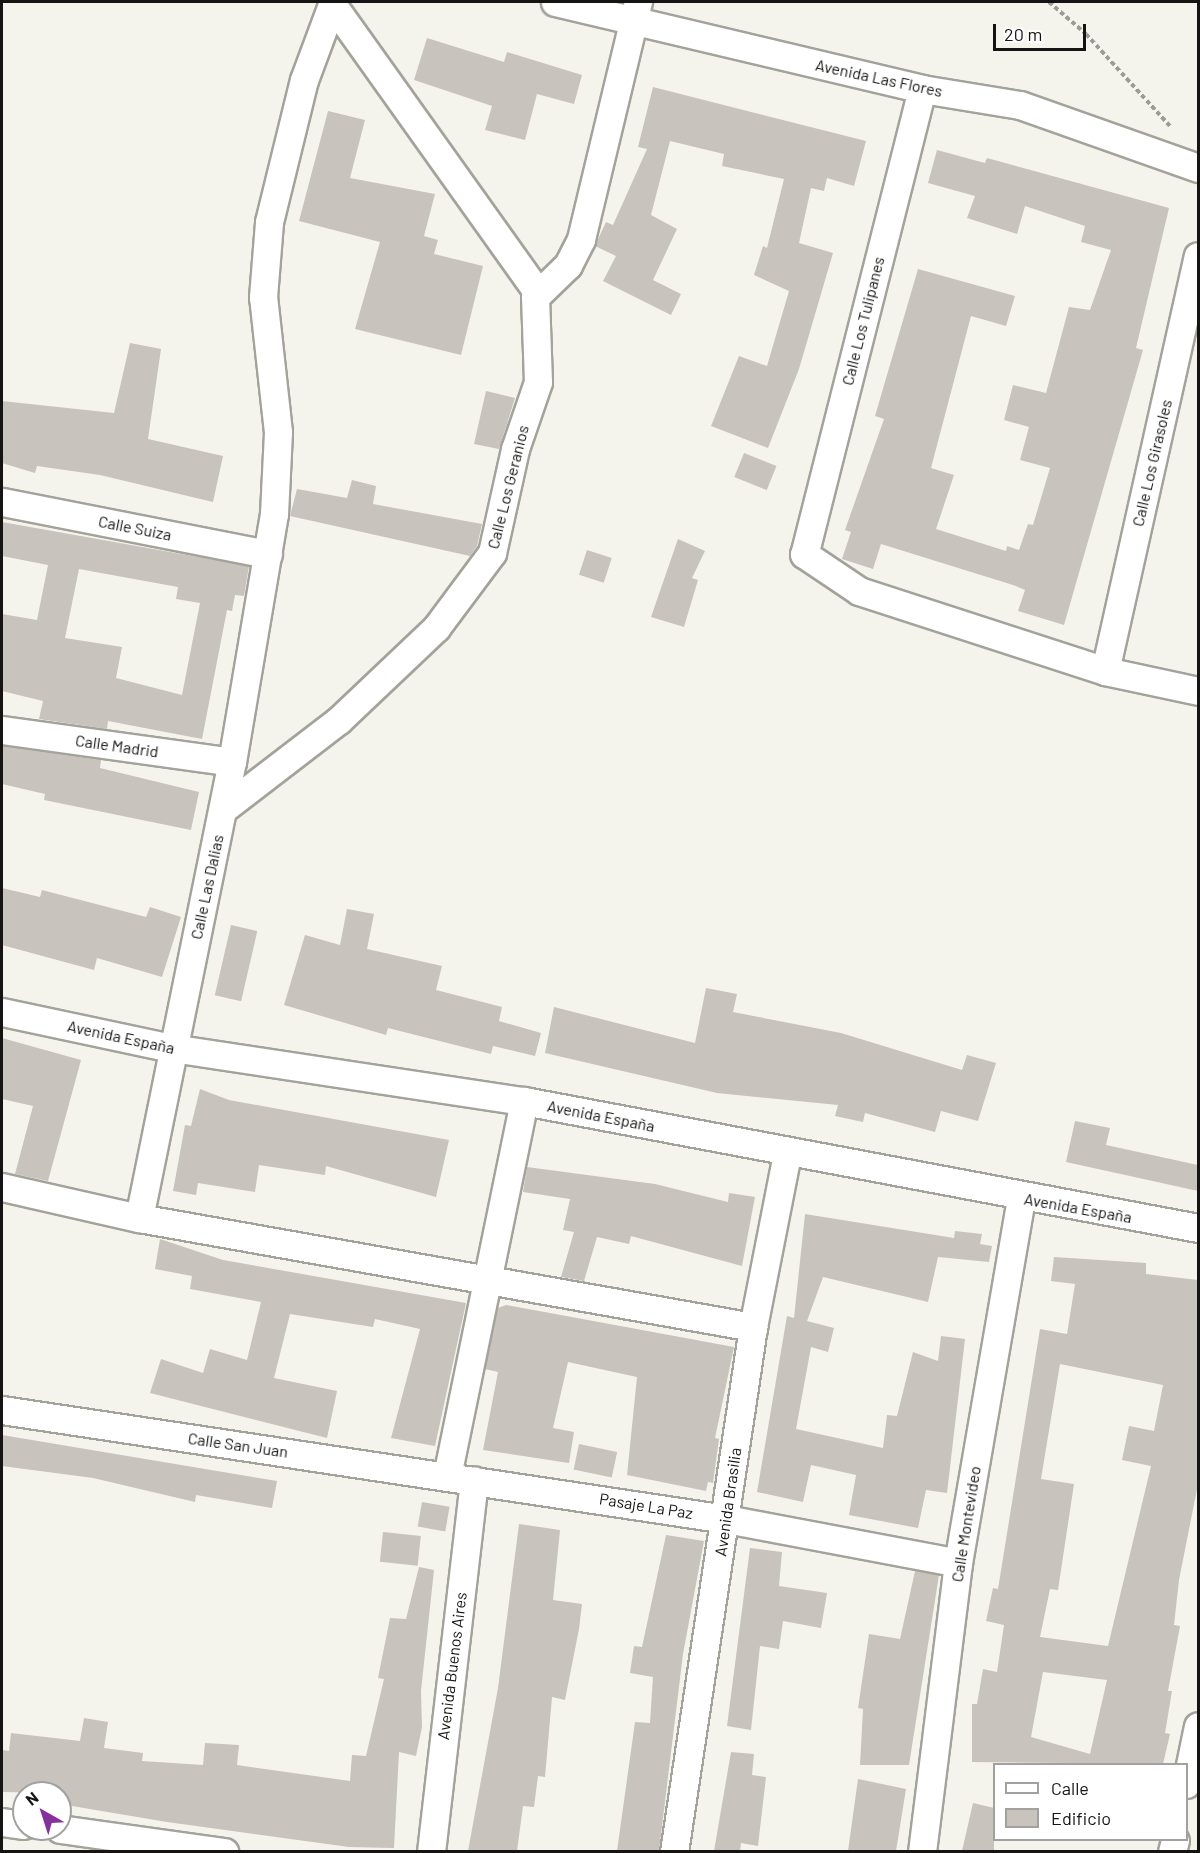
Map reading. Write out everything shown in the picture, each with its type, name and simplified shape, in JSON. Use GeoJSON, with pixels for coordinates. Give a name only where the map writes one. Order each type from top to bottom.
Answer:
{"type":"FeatureCollection","features":[{"type":"Feature","properties":{"kind":"street","name":"Avenida Las Flores"},"geometry":{"type":"LineString","coordinates":[[555,2],[635,12],[922,88],[1020,105],[1198,168]]}},
{"type":"Feature","properties":{"kind":"street"},"geometry":{"type":"LineString","coordinates":[[333,3],[537,291],[568,265],[581,239],[635,12]]}},
{"type":"Feature","properties":{"kind":"street","name":"Calle Las Dalias"},"geometry":{"type":"LineString","coordinates":[[139,1218],[172,1048],[223,809],[268,554],[278,432],[265,334],[264,259],[304,80],[333,3]]}},
{"type":"Feature","properties":{"kind":"street","name":"Calle Los Tulipanes"},"geometry":{"type":"LineString","coordinates":[[922,88],[804,554],[859,591],[1105,671]]}},
{"type":"Feature","properties":{"kind":"street","name":"Calle Los Girasoles"},"geometry":{"type":"LineString","coordinates":[[1105,671],[1198,256]]}},
{"type":"Feature","properties":{"kind":"street","name":"Calle Los Geranios"},"geometry":{"type":"LineString","coordinates":[[223,809],[339,720],[436,628],[477,579],[498,536],[515,449],[538,381],[537,291]]}},
{"type":"Feature","properties":{"kind":"street","name":"Calle Suiza"},"geometry":{"type":"LineString","coordinates":[[2,502],[268,554]]}},
{"type":"Feature","properties":{"kind":"street"},"geometry":{"type":"LineString","coordinates":[[1105,671],[1198,691]]}},
{"type":"Feature","properties":{"kind":"street","name":"Calle Madrid"},"geometry":{"type":"LineString","coordinates":[[2,730],[232,762]]}},
{"type":"Feature","properties":{"kind":"street","name":"Avenida España"},"geometry":{"type":"LineString","coordinates":[[2,1012],[172,1048],[524,1101],[1021,1198],[1198,1228]]}},
{"type":"Feature","properties":{"kind":"street"},"geometry":{"type":"LineString","coordinates":[[447,1476],[484,1280],[524,1101]]}},
{"type":"Feature","properties":{"kind":"street","name":"Avenida Brasilia"},"geometry":{"type":"LineString","coordinates":[[674,1851],[726,1519],[753,1327],[787,1153]]}},
{"type":"Feature","properties":{"kind":"street"},"geometry":{"type":"LineString","coordinates":[[2,1187],[139,1218],[753,1327]]}},
{"type":"Feature","properties":{"kind":"street","name":"Calle Montevideo"},"geometry":{"type":"LineString","coordinates":[[922,1851],[958,1563],[1021,1198]]}},
{"type":"Feature","properties":{"kind":"street","name":"Calle San Juan"},"geometry":{"type":"LineString","coordinates":[[2,1410],[474,1480]]}},
{"type":"Feature","properties":{"kind":"street","name":"Pasaje La Paz"},"geometry":{"type":"LineString","coordinates":[[474,1480],[726,1519],[958,1563]]}},
{"type":"Feature","properties":{"kind":"street","name":"Avenida Buenos Aires"},"geometry":{"type":"LineString","coordinates":[[430,1851],[474,1480]]}},
{"type":"Feature","properties":{"kind":"street"},"geometry":{"type":"LineString","coordinates":[[1188,1774],[1198,1726]]}},
{"type":"Feature","properties":{"kind":"street"},"geometry":{"type":"LineString","coordinates":[[72,1831],[165,1846],[224,1851]]}},
{"type":"Feature","properties":{"kind":"path"},"geometry":{"type":"LineString","coordinates":[[1049,2],[1086,34],[1175,132]]}},
{"type":"Feature","properties":{"kind":"building"},"geometry":{"type":"Polygon","coordinates":[[[427,38],[504,62],[507,52],[582,75],[574,104],[537,94],[525,140],[485,130],[492,106],[414,80],[427,38]]]}},
{"type":"Feature","properties":{"kind":"building"},"geometry":{"type":"Polygon","coordinates":[[[653,87],[866,141],[854,186],[827,178],[824,191],[811,188],[799,243],[833,253],[799,369],[768,448],[711,426],[739,356],[767,366],[789,291],[754,275],[763,246],[767,248],[784,179],[722,166],[724,154],[670,141],[651,215],[677,229],[653,280],[681,294],[671,315],[603,281],[616,256],[595,246],[606,222],[613,225],[647,149],[638,147],[653,87]]]}},
{"type":"Feature","properties":{"kind":"building"},"geometry":{"type":"Polygon","coordinates":[[[328,111],[365,120],[350,178],[435,194],[424,236],[438,240],[434,254],[483,266],[461,355],[355,329],[380,242],[299,221],[328,111]]]}},
{"type":"Feature","properties":{"kind":"building"},"geometry":{"type":"Polygon","coordinates":[[[937,150],[985,163],[987,158],[1169,208],[1136,348],[1143,350],[1064,625],[1018,611],[1025,590],[881,544],[873,569],[842,559],[851,532],[845,530],[884,419],[875,416],[918,269],[1015,296],[1006,326],[971,316],[931,468],[954,475],[936,529],[1006,551],[1007,546],[1019,550],[1028,524],[1033,525],[1050,468],[1020,460],[1029,427],[1004,420],[1013,385],[1046,393],[1069,307],[1090,310],[1111,250],[1081,242],[1085,226],[1025,206],[1017,234],[967,218],[975,196],[928,183],[937,150]]]}},
{"type":"Feature","properties":{"kind":"building"},"geometry":{"type":"Polygon","coordinates":[[[130,343],[161,349],[148,439],[223,456],[213,502],[100,475],[37,466],[35,473],[2,463],[2,401],[114,413],[130,343]]]}},
{"type":"Feature","properties":{"kind":"building"},"geometry":{"type":"Polygon","coordinates":[[[486,391],[515,398],[499,449],[474,444],[486,391]]]}},
{"type":"Feature","properties":{"kind":"building"},"geometry":{"type":"Polygon","coordinates":[[[744,453],[776,466],[767,490],[734,477],[744,453]]]}},
{"type":"Feature","properties":{"kind":"building"},"geometry":{"type":"Polygon","coordinates":[[[352,480],[376,486],[373,504],[482,524],[477,546],[470,556],[290,516],[297,489],[347,498],[352,480]]]}},
{"type":"Feature","properties":{"kind":"building"},"geometry":{"type":"Polygon","coordinates":[[[2,522],[249,566],[244,596],[235,595],[232,611],[227,610],[202,739],[108,721],[107,729],[39,719],[43,701],[2,691],[2,614],[37,620],[48,565],[2,556],[2,522]],[[79,569],[65,638],[122,647],[116,678],[182,695],[200,603],[176,599],[178,587],[79,569]]]}},
{"type":"Feature","properties":{"kind":"building"},"geometry":{"type":"Polygon","coordinates":[[[678,539],[705,551],[692,578],[698,580],[684,627],[651,617],[678,539]]]}},
{"type":"Feature","properties":{"kind":"building"},"geometry":{"type":"Polygon","coordinates":[[[587,550],[612,558],[604,583],[579,575],[587,550]]]}},
{"type":"Feature","properties":{"kind":"building"},"geometry":{"type":"Polygon","coordinates":[[[2,746],[101,760],[100,768],[199,792],[191,830],[44,800],[45,794],[2,784],[2,746]]]}},
{"type":"Feature","properties":{"kind":"building"},"geometry":{"type":"Polygon","coordinates":[[[2,888],[40,897],[42,890],[146,917],[150,907],[181,917],[162,977],[97,958],[94,970],[2,945],[2,888]]]}},
{"type":"Feature","properties":{"kind":"building"},"geometry":{"type":"Polygon","coordinates":[[[347,909],[374,914],[367,949],[442,966],[436,990],[502,1007],[499,1021],[541,1033],[535,1056],[493,1046],[491,1054],[388,1028],[386,1035],[284,1005],[305,935],[340,945],[347,909]]]}},
{"type":"Feature","properties":{"kind":"building"},"geometry":{"type":"Polygon","coordinates":[[[231,925],[257,931],[241,1001],[215,995],[231,925]]]}},
{"type":"Feature","properties":{"kind":"building"},"geometry":{"type":"Polygon","coordinates":[[[706,988],[737,994],[733,1012],[841,1033],[962,1070],[967,1055],[996,1063],[978,1121],[941,1111],[935,1132],[865,1113],[863,1122],[835,1116],[838,1105],[717,1093],[545,1053],[554,1007],[695,1043],[706,988]]]}},
{"type":"Feature","properties":{"kind":"building"},"geometry":{"type":"Polygon","coordinates":[[[2,1038],[81,1060],[48,1181],[15,1174],[33,1106],[2,1099],[2,1038]]]}},
{"type":"Feature","properties":{"kind":"building"},"geometry":{"type":"Polygon","coordinates":[[[200,1089],[229,1100],[449,1140],[436,1197],[326,1166],[325,1175],[259,1165],[255,1192],[198,1183],[196,1195],[173,1191],[185,1125],[191,1126],[200,1089]]]}},
{"type":"Feature","properties":{"kind":"building"},"geometry":{"type":"Polygon","coordinates":[[[1075,1121],[1110,1128],[1106,1145],[1198,1165],[1198,1191],[1066,1162],[1075,1121]]]}},
{"type":"Feature","properties":{"kind":"building"},"geometry":{"type":"Polygon","coordinates":[[[527,1167],[655,1184],[728,1202],[729,1193],[755,1197],[742,1266],[631,1236],[629,1244],[597,1237],[584,1281],[561,1277],[574,1232],[563,1230],[570,1199],[523,1192],[527,1167]]]}},
{"type":"Feature","properties":{"kind":"building"},"geometry":{"type":"Polygon","coordinates":[[[805,1214],[954,1238],[955,1231],[982,1234],[980,1244],[992,1246],[989,1262],[938,1257],[928,1302],[823,1277],[807,1321],[834,1328],[828,1352],[811,1347],[796,1429],[883,1448],[887,1415],[897,1416],[913,1352],[938,1361],[941,1336],[965,1339],[947,1493],[926,1490],[918,1528],[849,1515],[856,1475],[811,1465],[803,1502],[757,1492],[787,1316],[794,1318],[805,1214]]]}},
{"type":"Feature","properties":{"kind":"building"},"geometry":{"type":"Polygon","coordinates":[[[160,1239],[223,1260],[466,1303],[435,1446],[391,1438],[420,1329],[375,1319],[373,1327],[290,1314],[274,1378],[337,1391],[327,1438],[150,1393],[161,1359],[203,1373],[210,1349],[247,1360],[261,1302],[190,1289],[192,1276],[155,1269],[160,1239]]]}},
{"type":"Feature","properties":{"kind":"building"},"geometry":{"type":"Polygon","coordinates":[[[1054,1257],[1146,1263],[1146,1274],[1198,1280],[1198,1484],[1179,1580],[1174,1625],[1180,1626],[1168,1691],[1172,1691],[1165,1733],[1170,1734],[1163,1763],[972,1762],[972,1704],[977,1704],[983,1669],[997,1672],[1004,1625],[986,1621],[993,1588],[998,1589],[1040,1329],[1067,1334],[1075,1284],[1051,1281],[1054,1257]],[[1060,1364],[1041,1479],[1074,1484],[1058,1590],[1050,1589],[1040,1637],[1108,1646],[1151,1466],[1122,1460],[1129,1426],[1154,1431],[1163,1385],[1060,1364]],[[1043,1672],[1031,1737],[1090,1754],[1107,1680],[1043,1672]]]}},
{"type":"Feature","properties":{"kind":"building"},"geometry":{"type":"Polygon","coordinates":[[[506,1305],[734,1347],[715,1438],[719,1439],[713,1483],[708,1482],[706,1491],[627,1475],[637,1377],[568,1362],[553,1428],[574,1432],[569,1463],[483,1450],[498,1372],[485,1369],[498,1308],[506,1305]]]}},
{"type":"Feature","properties":{"kind":"building"},"geometry":{"type":"Polygon","coordinates":[[[2,1435],[277,1481],[272,1508],[196,1495],[195,1502],[93,1478],[2,1466],[2,1435]]]}},
{"type":"Feature","properties":{"kind":"building"},"geometry":{"type":"Polygon","coordinates":[[[579,1444],[617,1452],[612,1478],[574,1469],[579,1444]]]}},
{"type":"Feature","properties":{"kind":"building"},"geometry":{"type":"Polygon","coordinates":[[[422,1502],[450,1507],[445,1531],[418,1527],[422,1502]]]}},
{"type":"Feature","properties":{"kind":"building"},"geometry":{"type":"Polygon","coordinates":[[[519,1524],[560,1530],[553,1600],[582,1604],[579,1629],[565,1700],[552,1697],[545,1777],[538,1776],[534,1807],[523,1806],[517,1851],[468,1851],[498,1688],[519,1524]]]}},
{"type":"Feature","properties":{"kind":"building"},"geometry":{"type":"Polygon","coordinates":[[[383,1532],[421,1536],[418,1566],[380,1562],[383,1532]]]}},
{"type":"Feature","properties":{"kind":"building"},"geometry":{"type":"Polygon","coordinates":[[[666,1535],[704,1541],[683,1654],[659,1851],[617,1851],[635,1722],[650,1723],[653,1677],[630,1673],[634,1646],[642,1647],[666,1535]]]}},
{"type":"Feature","properties":{"kind":"building"},"geometry":{"type":"Polygon","coordinates":[[[750,1548],[782,1552],[779,1586],[827,1593],[821,1628],[783,1621],[779,1649],[760,1646],[751,1730],[727,1726],[750,1548]]]}},
{"type":"Feature","properties":{"kind":"building"},"geometry":{"type":"Polygon","coordinates":[[[419,1567],[434,1570],[421,1691],[422,1727],[416,1756],[399,1752],[394,1848],[349,1847],[167,1822],[72,1806],[72,1781],[12,1781],[12,1792],[2,1792],[2,1750],[9,1751],[11,1733],[80,1741],[84,1718],[108,1722],[104,1748],[143,1753],[142,1761],[203,1765],[205,1743],[239,1745],[237,1765],[350,1781],[352,1755],[366,1756],[384,1679],[378,1678],[390,1618],[406,1619],[419,1567]]]}},
{"type":"Feature","properties":{"kind":"building"},"geometry":{"type":"Polygon","coordinates":[[[915,1571],[939,1575],[909,1765],[860,1765],[863,1709],[858,1708],[869,1634],[900,1639],[915,1571]]]}},
{"type":"Feature","properties":{"kind":"building"},"geometry":{"type":"Polygon","coordinates":[[[731,1752],[754,1754],[752,1775],[766,1777],[758,1846],[741,1843],[740,1851],[714,1851],[731,1752]]]}},
{"type":"Feature","properties":{"kind":"building"},"geometry":{"type":"Polygon","coordinates":[[[858,1779],[906,1789],[896,1851],[848,1851],[858,1779]]]}},
{"type":"Feature","properties":{"kind":"building"},"geometry":{"type":"Polygon","coordinates":[[[973,1803],[993,1808],[994,1851],[962,1851],[973,1803]]]}}]}
